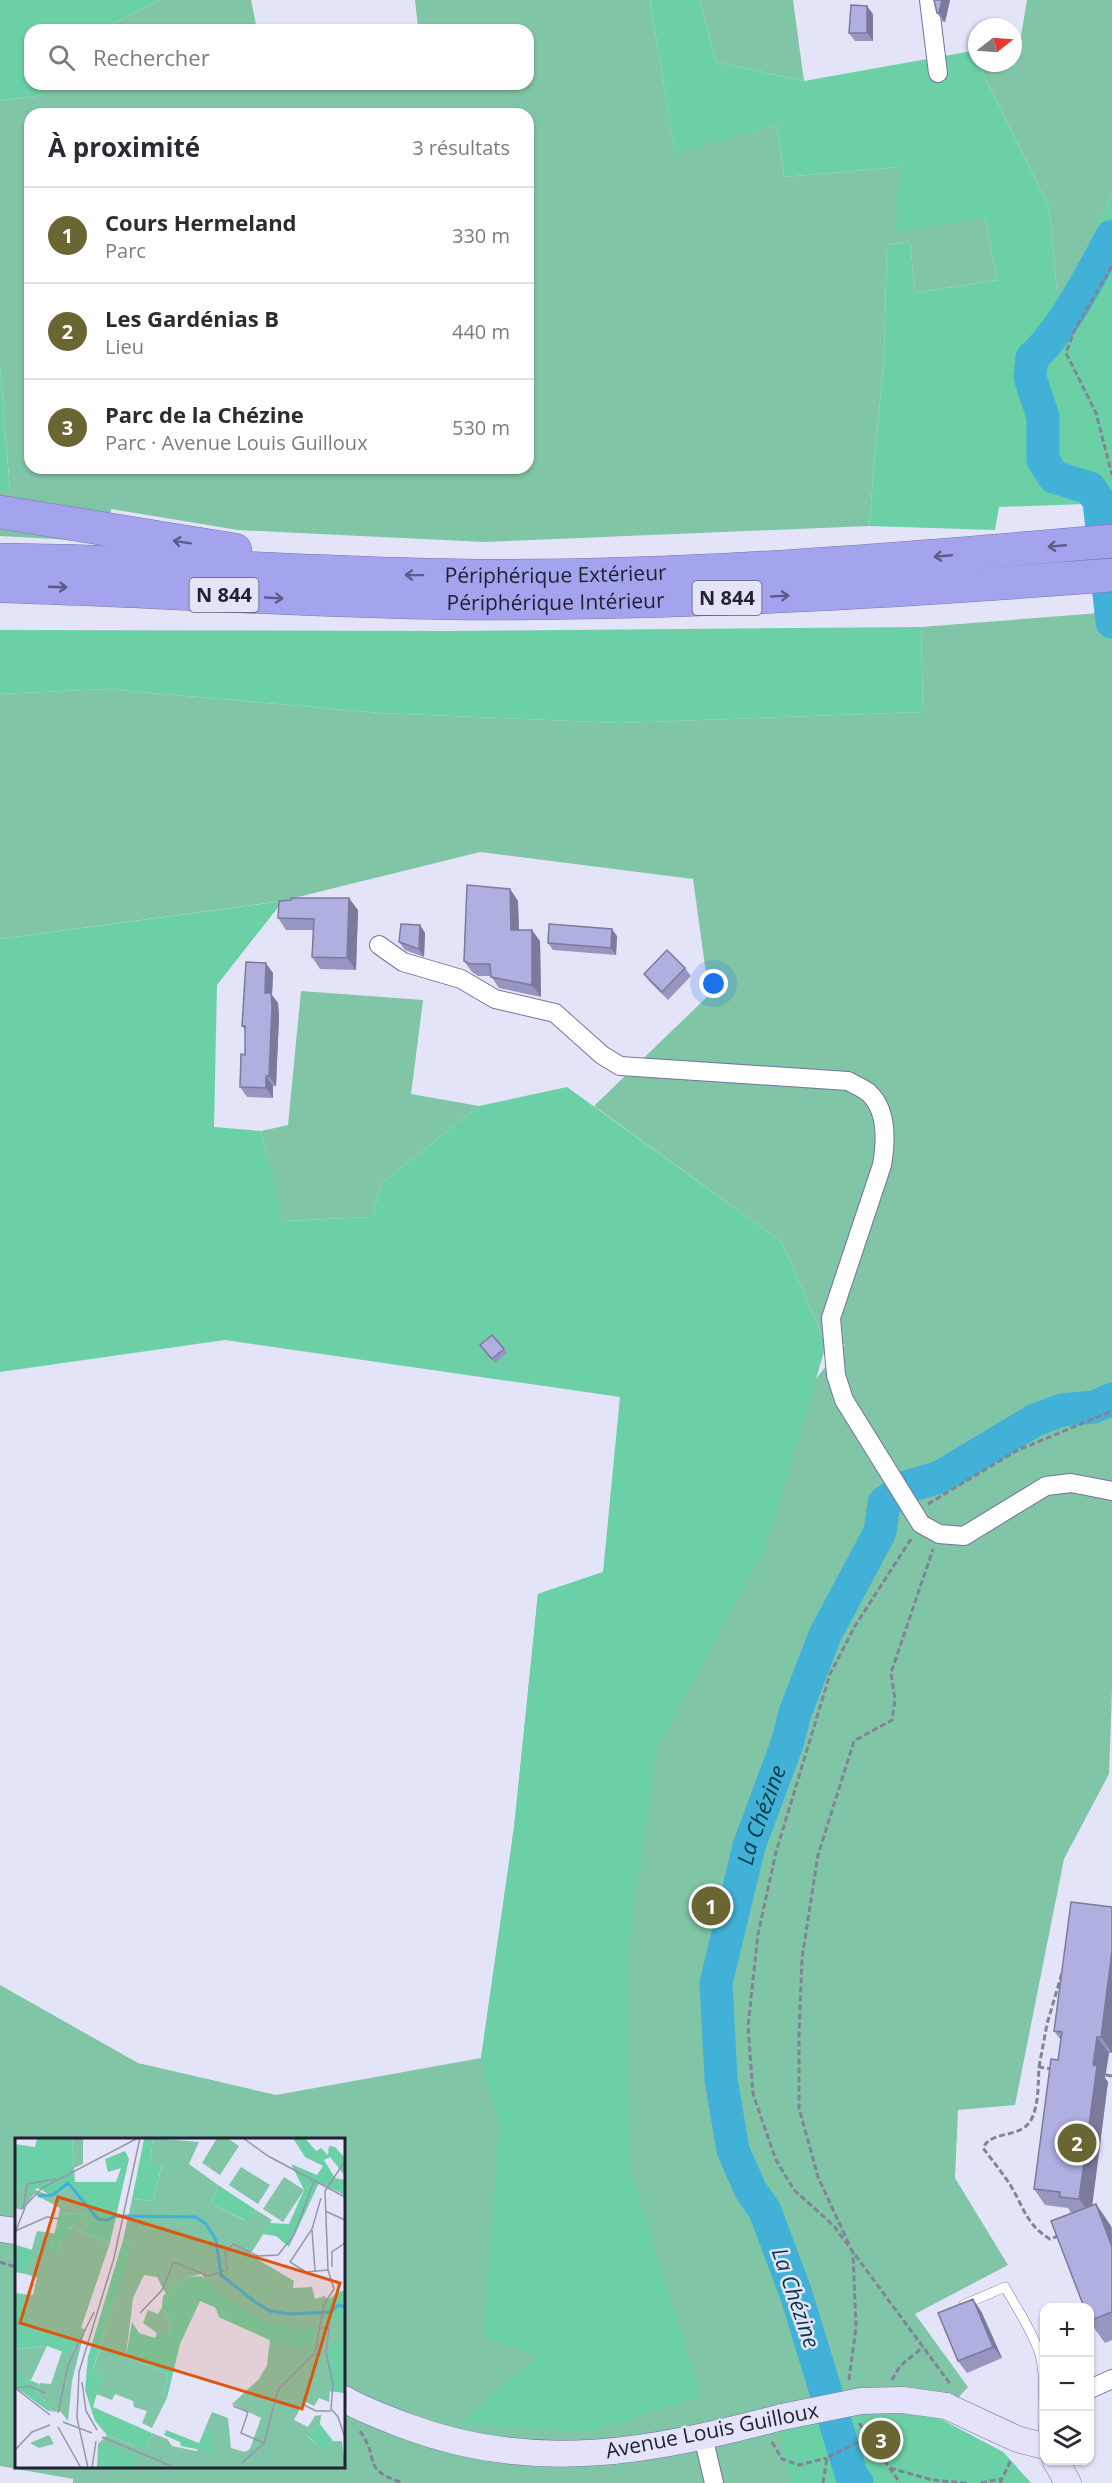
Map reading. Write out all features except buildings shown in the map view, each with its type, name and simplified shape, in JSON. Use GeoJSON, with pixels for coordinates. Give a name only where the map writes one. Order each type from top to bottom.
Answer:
{"type":"FeatureCollection","features":[{"type":"Feature","properties":{"kind":"highway"},"geometry":{"type":"LineString","coordinates":[[0,512],[259,554],[274,571]]}},
{"type":"Feature","properties":{"kind":"highway","name":"Périphérique Extérieur"},"geometry":{"type":"LineString","coordinates":[[0,560],[101,562],[274,571],[479,576],[695,572],[847,564],[1112,541]]}},
{"type":"Feature","properties":{"kind":"highway","name":"Périphérique Intérieur"},"geometry":{"type":"LineString","coordinates":[[0,586],[357,601],[496,603],[758,597],[1112,575]]}},
{"type":"Feature","properties":{"kind":"street"},"geometry":{"type":"LineString","coordinates":[[929,0],[938,73]]}},
{"type":"Feature","properties":{"kind":"street"},"geometry":{"type":"LineString","coordinates":[[379,945],[403,962],[461,978],[495,999],[555,1013],[602,1055],[620,1066],[848,1081],[870,1094],[883,1117],[886,1143],[882,1165],[831,1318],[832,1345],[836,1375],[844,1401],[893,1482],[917,1519],[939,1534],[964,1536],[1046,1486],[1071,1483],[1112,1491]]}},
{"type":"Feature","properties":{"kind":"street"},"geometry":{"type":"LineString","coordinates":[[0,2229],[15,2230]]}},
{"type":"Feature","properties":{"kind":"street"},"geometry":{"type":"LineString","coordinates":[[1094,2386],[1112,2379]]}},
{"type":"Feature","properties":{"kind":"street","name":"Avenue Louis Guilloux"},"geometry":{"type":"LineString","coordinates":[[345,2398],[392,2421],[438,2438],[505,2451],[582,2455],[634,2450],[861,2401],[903,2400],[952,2400],[1017,2439],[1040,2445]]}},
{"type":"Feature","properties":{"kind":"street"},"geometry":{"type":"LineString","coordinates":[[703,2436],[714,2483]]}},
{"type":"Feature","properties":{"kind":"street"},"geometry":{"type":"LineString","coordinates":[[1058,2465],[1068,2483]]}},
{"type":"Feature","properties":{"kind":"lane"},"geometry":{"type":"LineString","coordinates":[[958,2307],[1005,2287],[1039,2350],[1044,2387],[1042,2411]]}},
{"type":"Feature","properties":{"kind":"path"},"geometry":{"type":"LineString","coordinates":[[1112,266],[1075,329],[1066,352],[1096,413],[1112,475]]}},
{"type":"Feature","properties":{"kind":"path"},"geometry":{"type":"LineString","coordinates":[[952,2400],[852,2250],[834,2226],[794,2190],[776,2160],[753,2094],[748,2026],[758,1934],[776,1852],[830,1674],[917,1519],[1016,1451],[1112,1411]]}},
{"type":"Feature","properties":{"kind":"path"},"geometry":{"type":"LineString","coordinates":[[849,2382],[856,2327],[852,2250],[818,2177],[799,2108],[802,1958],[818,1855],[854,1741],[892,1720],[895,1700],[891,1673],[939,1534]]}},
{"type":"Feature","properties":{"kind":"path"},"geometry":{"type":"LineString","coordinates":[[1064,1964],[1047,2024],[1039,2067],[1035,2109],[1031,2121],[1018,2132],[986,2141],[983,2148],[1008,2181],[1021,2203],[1025,2216],[1038,2232],[1050,2239],[1065,2233]]}},
{"type":"Feature","properties":{"kind":"path"},"geometry":{"type":"LineString","coordinates":[[1039,2067],[1060,2070]]}},
{"type":"Feature","properties":{"kind":"path"},"geometry":{"type":"LineString","coordinates":[[1106,2075],[1112,2076]]}},
{"type":"Feature","properties":{"kind":"path"},"geometry":{"type":"LineString","coordinates":[[0,2262],[15,2267]]}},
{"type":"Feature","properties":{"kind":"path"},"geometry":{"type":"LineString","coordinates":[[855,2417],[900,2483]]}},
{"type":"Feature","properties":{"kind":"path"},"geometry":{"type":"LineString","coordinates":[[358,2428],[368,2443],[373,2465],[382,2476],[403,2483]]}},
{"type":"Feature","properties":{"kind":"path"},"geometry":{"type":"LineString","coordinates":[[782,2459],[799,2465],[827,2458],[867,2437]]}},
{"type":"Feature","properties":{"kind":"path"},"geometry":{"type":"LineString","coordinates":[[823,2483],[827,2458]]}},
{"type":"Feature","properties":{"kind":"path"},"geometry":{"type":"LineString","coordinates":[[889,2468],[932,2480],[967,2483]]}},
{"type":"Feature","properties":{"kind":"path"},"geometry":{"type":"LineString","coordinates":[[981,2483],[1000,2479]]}},
{"type":"Feature","properties":{"kind":"green space"},"geometry":{"type":"Polygon","coordinates":[[[0,0],[161,0],[111,24],[24,24],[24,90],[46,90],[43,95],[0,101],[0,0]]]}},
{"type":"Feature","properties":{"kind":"green space"},"geometry":{"type":"Polygon","coordinates":[[[161,0],[251,0],[256,24],[111,24],[161,0]]]}},
{"type":"Feature","properties":{"kind":"green space"},"geometry":{"type":"Polygon","coordinates":[[[415,0],[650,0],[675,151],[777,125],[784,177],[900,167],[985,218],[997,280],[915,293],[910,241],[887,245],[884,355],[869,526],[484,542],[238,530],[111,509],[109,542],[0,536],[0,490],[10,491],[0,366],[0,101],[43,95],[46,90],[534,90],[534,24],[418,24],[415,0]]]}},
{"type":"Feature","properties":{"kind":"green space"},"geometry":{"type":"Polygon","coordinates":[[[650,0],[700,0],[716,62],[804,81],[968,52],[968,72],[982,72],[1049,207],[1058,303],[1112,196],[1112,503],[999,507],[995,530],[869,526],[884,355],[887,245],[910,241],[915,293],[997,280],[985,218],[895,232],[900,167],[784,177],[777,125],[675,152],[650,0]]]}},
{"type":"Feature","properties":{"kind":"green space"},"geometry":{"type":"Polygon","coordinates":[[[700,0],[793,0],[804,81],[716,62],[700,0]]]}},
{"type":"Feature","properties":{"kind":"green space"},"geometry":{"type":"Polygon","coordinates":[[[1027,0],[1112,0],[1112,196],[1058,304],[1049,207],[982,72],[1022,72],[1022,30],[1027,0]]]}},
{"type":"Feature","properties":{"kind":"green space"},"geometry":{"type":"Polygon","coordinates":[[[0,366],[10,492],[0,490],[0,366]]]}},
{"type":"Feature","properties":{"kind":"green space"},"geometry":{"type":"Polygon","coordinates":[[[1112,612],[1112,1689],[1109,1774],[1064,1859],[1015,2105],[958,2110],[955,2178],[1008,2265],[915,2314],[968,2387],[939,2419],[1003,2452],[1031,2483],[73,2483],[73,2479],[0,2466],[0,1985],[138,2063],[276,2095],[481,2058],[514,1828],[538,1594],[603,1572],[786,1414],[845,1344],[826,1345],[782,1242],[594,1106],[709,995],[693,879],[480,852],[282,901],[0,939],[0,694],[106,689],[381,713],[619,723],[923,712],[921,627],[1112,612]]]}},
{"type":"Feature","properties":{"kind":"green space"},"geometry":{"type":"Polygon","coordinates":[[[921,627],[923,712],[619,723],[381,713],[106,689],[0,694],[0,630],[450,631],[921,627]]]}},
{"type":"Feature","properties":{"kind":"green space"},"geometry":{"type":"Polygon","coordinates":[[[283,901],[217,985],[214,1127],[261,1131],[283,1221],[372,1217],[382,1183],[479,1106],[567,1087],[782,1242],[826,1345],[766,1547],[657,1748],[627,1954],[629,2166],[701,2396],[586,2433],[460,2423],[537,2356],[484,2337],[500,2127],[481,2058],[514,1828],[538,1594],[603,1572],[620,1397],[225,1340],[0,1372],[0,939],[283,901]]]}},
{"type":"Feature","properties":{"kind":"green space"},"geometry":{"type":"Polygon","coordinates":[[[301,991],[423,1000],[411,1094],[479,1106],[382,1183],[372,1217],[282,1221],[261,1131],[288,1125],[301,991]]]}},
{"type":"Feature","properties":{"kind":"green space"},"geometry":{"type":"Polygon","coordinates":[[[860,2414],[939,2418],[1003,2452],[1031,2483],[791,2483],[780,2429],[860,2414]]]}},
{"type":"Feature","properties":{"kind":"waterway","name":"La Chézine"},"geometry":{"type":"LineString","coordinates":[[1112,236],[1066,317],[1032,358],[1030,377],[1043,417],[1043,460],[1054,477],[1090,488],[1099,501],[1112,622]]}},
{"type":"Feature","properties":{"kind":"waterway","name":"La Chézine"},"geometry":{"type":"LineString","coordinates":[[857,2483],[851,2474],[796,2294],[765,2211],[750,2189],[733,2150],[721,2079],[716,1983],[749,1846],[787,1744],[795,1713],[825,1635],[880,1532],[884,1503],[906,1487],[940,1477],[1035,1420],[1062,1410],[1094,1407],[1112,1399]]}},
{"type":"Feature","properties":{"kind":"place","name":"Cours Hermeland"},"geometry":{"type":"Point","coordinates":[711,1906]}},
{"type":"Feature","properties":{"kind":"place","name":"Les Gardénias B"},"geometry":{"type":"Point","coordinates":[1077,2143]}},
{"type":"Feature","properties":{"kind":"place","name":"Parc de la Chézine"},"geometry":{"type":"Point","coordinates":[881,2440]}}]}
